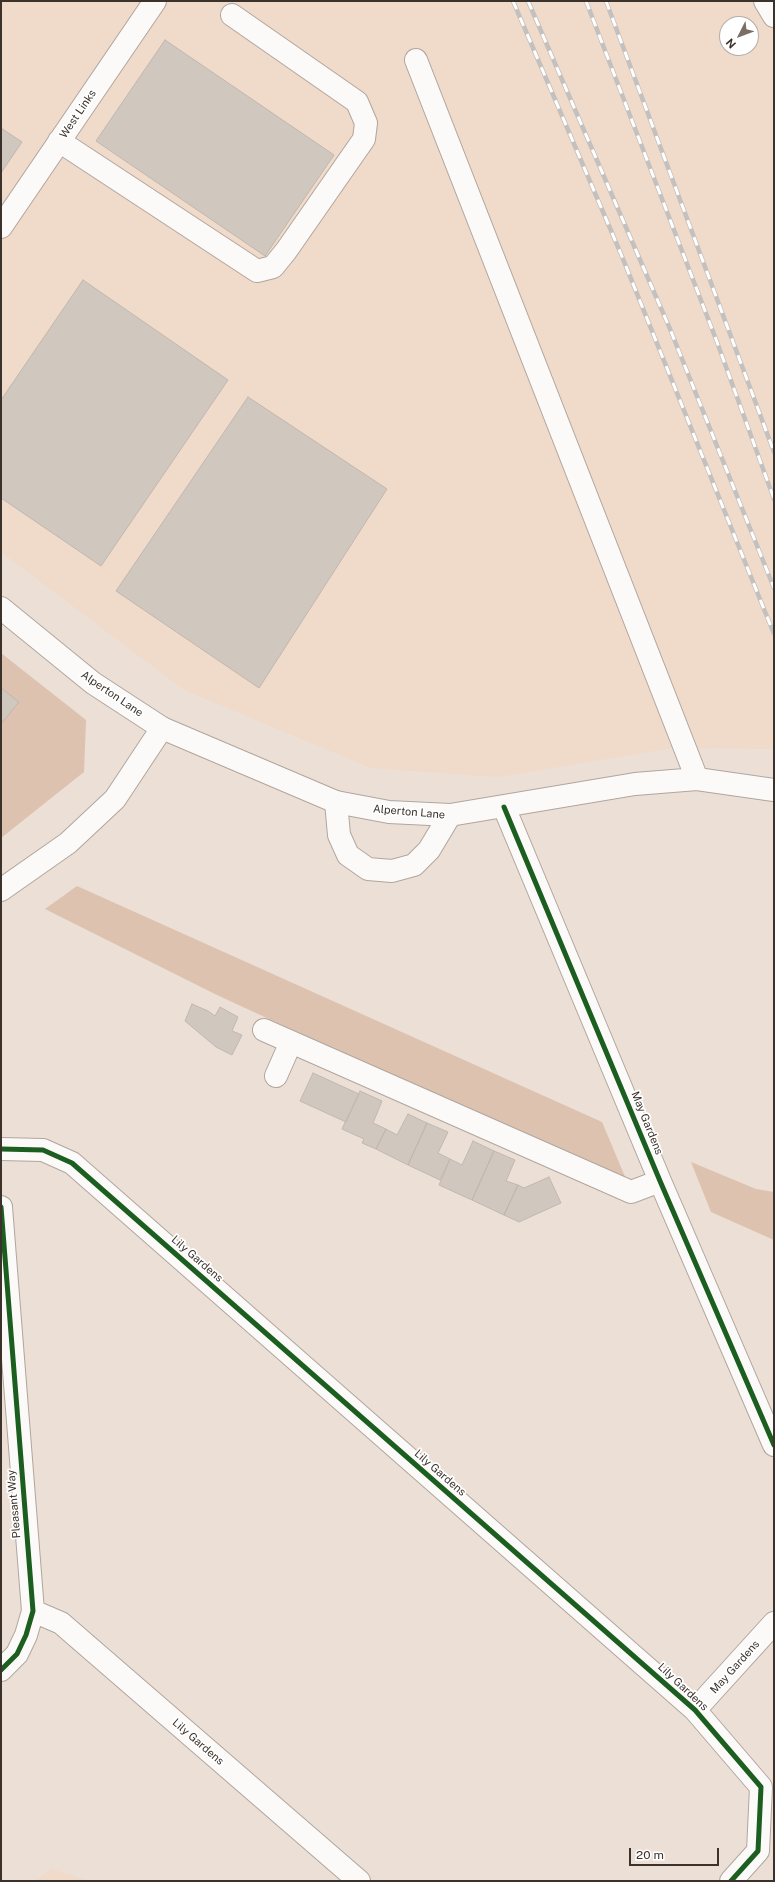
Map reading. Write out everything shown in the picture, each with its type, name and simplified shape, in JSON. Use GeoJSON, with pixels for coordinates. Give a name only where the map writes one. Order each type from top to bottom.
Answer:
{"type":"FeatureCollection","features":[{"type":"Feature","properties":{"kind":"street","name":"West Links"},"geometry":{"type":"LineString","coordinates":[[1,227],[155,1]]}},
{"type":"Feature","properties":{"kind":"street"},"geometry":{"type":"LineString","coordinates":[[765,1],[774,16]]}},
{"type":"Feature","properties":{"kind":"street"},"geometry":{"type":"LineString","coordinates":[[59,142],[257,271],[273,266],[286,251],[364,139],[366,123],[357,102],[232,15]]}},
{"type":"Feature","properties":{"kind":"street"},"geometry":{"type":"LineString","coordinates":[[416,60],[697,779]]}},
{"type":"Feature","properties":{"kind":"street","name":"Alperton Lane"},"geometry":{"type":"LineString","coordinates":[[1,608],[93,683],[162,728],[336,802],[389,812],[450,815],[635,784],[697,779],[774,790]]}},
{"type":"Feature","properties":{"kind":"street"},"geometry":{"type":"LineString","coordinates":[[1,890],[68,843],[115,799],[162,728]]}},
{"type":"Feature","properties":{"kind":"street"},"geometry":{"type":"LineString","coordinates":[[336,802],[339,835],[348,855],[368,869],[392,871],[414,865],[429,850],[450,815]]}},
{"type":"Feature","properties":{"kind":"street","name":"May Gardens"},"geometry":{"type":"LineString","coordinates":[[504,807],[660,1181],[774,1445]]}},
{"type":"Feature","properties":{"kind":"street"},"geometry":{"type":"LineString","coordinates":[[264,1030],[631,1192],[660,1181]]}},
{"type":"Feature","properties":{"kind":"street"},"geometry":{"type":"LineString","coordinates":[[276,1076],[291,1042]]}},
{"type":"Feature","properties":{"kind":"street","name":"Lily Gardens"},"geometry":{"type":"LineString","coordinates":[[1,1149],[43,1150],[72,1162],[695,1710],[761,1787],[758,1851],[731,1881]]}},
{"type":"Feature","properties":{"kind":"street","name":"Pleasant Way"},"geometry":{"type":"LineString","coordinates":[[1,1207],[4,1299],[33,1611],[26,1635],[17,1654],[1,1670]]}},
{"type":"Feature","properties":{"kind":"street","name":"Lily Gardens"},"geometry":{"type":"LineString","coordinates":[[33,1611],[60,1624],[359,1881]]}},
{"type":"Feature","properties":{"kind":"street","name":"May Gardens"},"geometry":{"type":"LineString","coordinates":[[695,1710],[774,1623]]}},
{"type":"Feature","properties":{"kind":"shaded area"},"geometry":{"type":"Polygon","coordinates":[[[1,1],[774,1],[774,749],[672,748],[498,777],[371,768],[184,690],[1,552],[1,1]]]}},
{"type":"Feature","properties":{"kind":"shaded area"},"geometry":{"type":"Polygon","coordinates":[[[1,653],[86,720],[84,772],[1,838],[1,653]]]}},
{"type":"Feature","properties":{"kind":"shaded area"},"geometry":{"type":"Polygon","coordinates":[[[77,886],[602,1122],[626,1179],[438,1097],[217,995],[45,909],[77,886]]]}},
{"type":"Feature","properties":{"kind":"shaded area"},"geometry":{"type":"Polygon","coordinates":[[[691,1162],[756,1189],[774,1192],[774,1240],[711,1212],[691,1162]]]}},
{"type":"Feature","properties":{"kind":"shaded area"},"geometry":{"type":"Polygon","coordinates":[[[51,1869],[90,1881],[36,1881],[51,1869]]]}},
{"type":"Feature","properties":{"kind":"building"},"geometry":{"type":"Polygon","coordinates":[[[165,40],[334,155],[265,256],[96,141],[165,40]]]}},
{"type":"Feature","properties":{"kind":"building"},"geometry":{"type":"Polygon","coordinates":[[[1,128],[22,142],[1,173],[1,128]]]}},
{"type":"Feature","properties":{"kind":"building"},"geometry":{"type":"Polygon","coordinates":[[[83,280],[228,380],[101,566],[1,498],[1,400],[83,280]]]}},
{"type":"Feature","properties":{"kind":"building"},"geometry":{"type":"Polygon","coordinates":[[[248,397],[387,489],[259,688],[116,591],[248,397]]]}},
{"type":"Feature","properties":{"kind":"building"},"geometry":{"type":"Polygon","coordinates":[[[1,688],[19,702],[1,724],[1,688]]]}},
{"type":"Feature","properties":{"kind":"building"},"geometry":{"type":"Polygon","coordinates":[[[192,1004],[215,1016],[220,1007],[238,1017],[232,1031],[242,1035],[232,1055],[216,1047],[185,1021],[192,1004]]]}},
{"type":"Feature","properties":{"kind":"building"},"geometry":{"type":"Polygon","coordinates":[[[313,1073],[359,1094],[346,1122],[300,1101],[313,1073]]]}},
{"type":"Feature","properties":{"kind":"building"},"geometry":{"type":"Polygon","coordinates":[[[360,1091],[382,1101],[373,1123],[386,1129],[376,1149],[362,1143],[364,1139],[342,1129],[360,1091]]]}},
{"type":"Feature","properties":{"kind":"building"},"geometry":{"type":"Polygon","coordinates":[[[408,1114],[427,1123],[408,1165],[376,1149],[386,1129],[397,1135],[408,1114]]]}},
{"type":"Feature","properties":{"kind":"building"},"geometry":{"type":"Polygon","coordinates":[[[427,1123],[448,1132],[438,1153],[450,1159],[440,1180],[408,1165],[427,1123]]]}},
{"type":"Feature","properties":{"kind":"building"},"geometry":{"type":"Polygon","coordinates":[[[473,1141],[494,1151],[472,1200],[439,1185],[450,1159],[462,1165],[473,1141]]]}},
{"type":"Feature","properties":{"kind":"building"},"geometry":{"type":"Polygon","coordinates":[[[494,1151],[515,1160],[506,1181],[518,1185],[504,1215],[472,1200],[494,1151]]]}},
{"type":"Feature","properties":{"kind":"building"},"geometry":{"type":"Polygon","coordinates":[[[549,1177],[561,1203],[519,1222],[504,1215],[518,1185],[524,1188],[549,1177]]]}},
{"type":"Feature","properties":{"kind":"railway"},"geometry":{"type":"LineString","coordinates":[[513,1],[621,254],[774,634]]}},
{"type":"Feature","properties":{"kind":"railway"},"geometry":{"type":"LineString","coordinates":[[528,1],[670,329],[774,588]]}},
{"type":"Feature","properties":{"kind":"railway"},"geometry":{"type":"LineString","coordinates":[[586,1],[717,342],[774,499]]}},
{"type":"Feature","properties":{"kind":"railway"},"geometry":{"type":"LineString","coordinates":[[606,1],[774,452]]}},
{"type":"Feature","properties":{"kind":"cycle path"},"geometry":{"type":"LineString","coordinates":[[504,807],[660,1181],[774,1445]]}},
{"type":"Feature","properties":{"kind":"cycle path"},"geometry":{"type":"LineString","coordinates":[[1,1149],[43,1150],[72,1163],[695,1710],[761,1787],[758,1851],[731,1881]]}},
{"type":"Feature","properties":{"kind":"cycle path"},"geometry":{"type":"LineString","coordinates":[[1,1207],[33,1611],[26,1635],[17,1654],[1,1670]]}}]}
